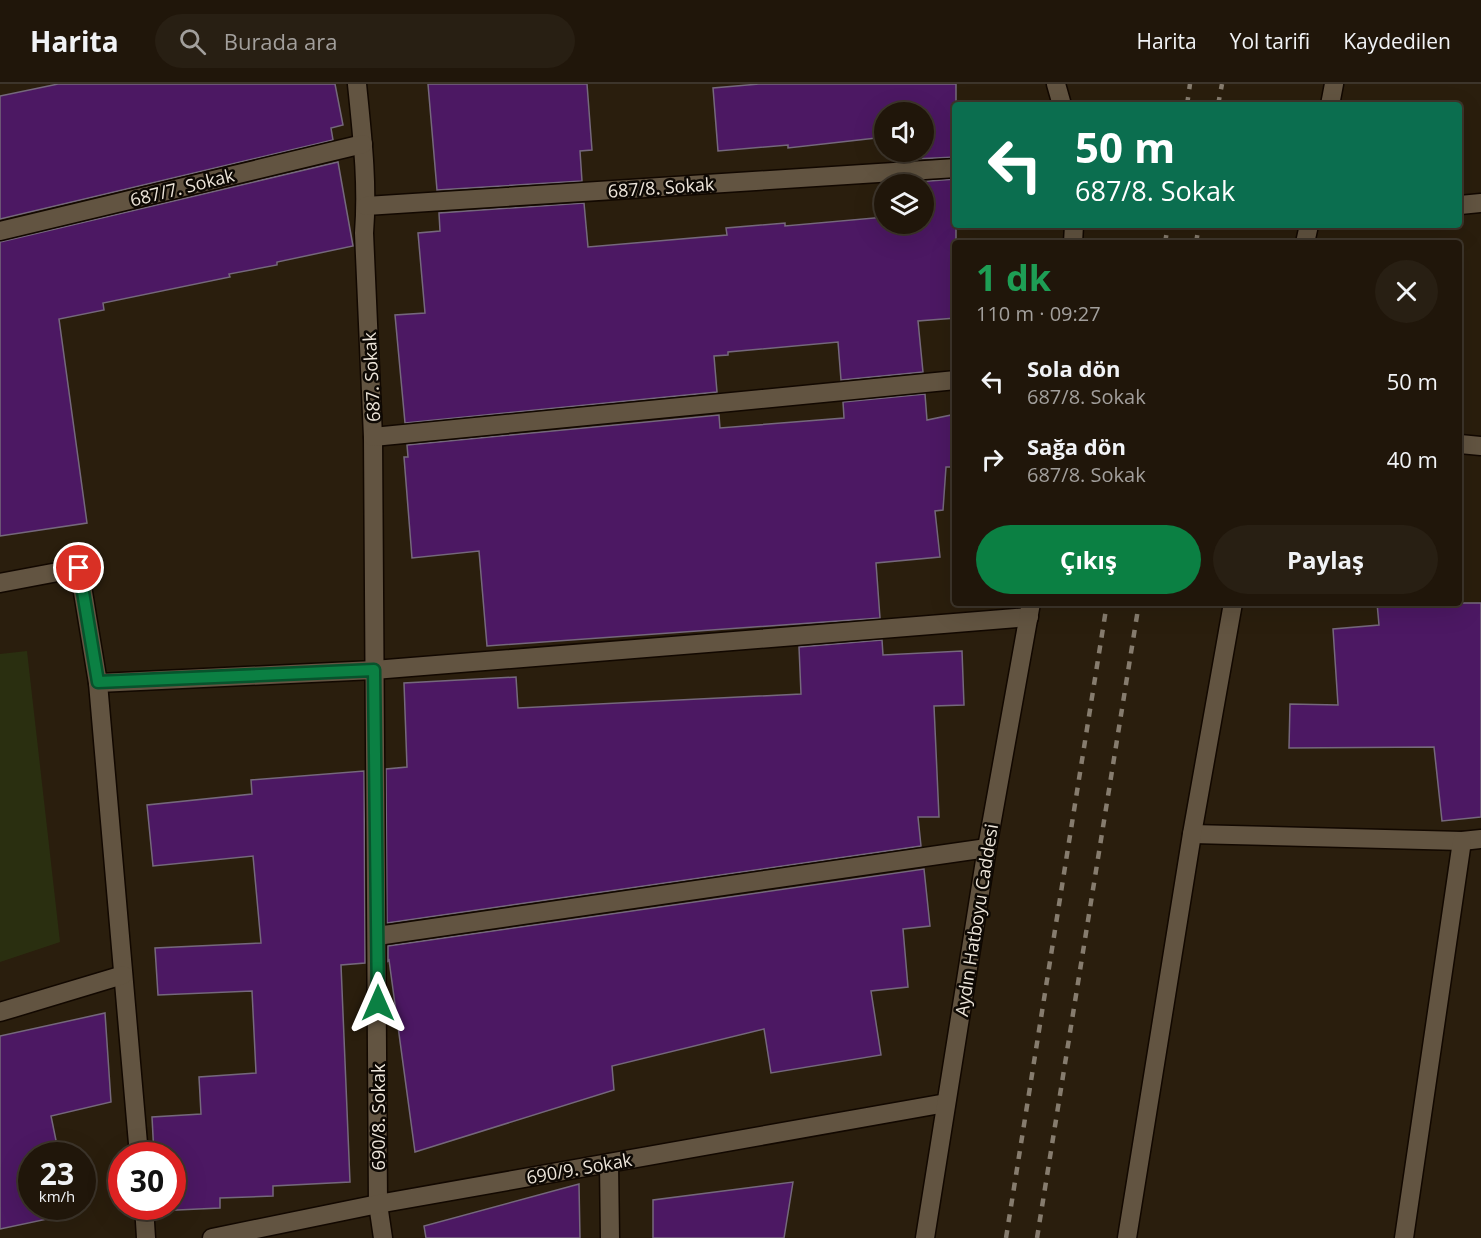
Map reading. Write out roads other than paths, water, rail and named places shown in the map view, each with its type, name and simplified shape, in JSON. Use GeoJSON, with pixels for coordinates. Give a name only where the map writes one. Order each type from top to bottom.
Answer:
{"type":"FeatureCollection","features":[{"type":"Feature","properties":{"kind":"street","name":"687. Sokak"},"geometry":{"type":"LineString","coordinates":[[357,84],[366,206],[364,233],[373,437],[374,670]]}},
{"type":"Feature","properties":{"kind":"street"},"geometry":{"type":"LineString","coordinates":[[1056,84],[1061,102]]}},
{"type":"Feature","properties":{"kind":"street"},"geometry":{"type":"LineString","coordinates":[[1331,102],[1334,84]]}},
{"type":"Feature","properties":{"kind":"street","name":"687/7. Sokak"},"geometry":{"type":"LineString","coordinates":[[0,231],[363,144]]}},
{"type":"Feature","properties":{"kind":"street","name":"687/8. Sokak"},"geometry":{"type":"LineString","coordinates":[[366,206],[952,168]]}},
{"type":"Feature","properties":{"kind":"street"},"geometry":{"type":"LineString","coordinates":[[1462,205],[1481,203]]}},
{"type":"Feature","properties":{"kind":"street"},"geometry":{"type":"LineString","coordinates":[[373,437],[952,380]]}},
{"type":"Feature","properties":{"kind":"street"},"geometry":{"type":"LineString","coordinates":[[1462,444],[1481,446]]}},
{"type":"Feature","properties":{"kind":"street"},"geometry":{"type":"LineString","coordinates":[[0,584],[79,568],[98,682],[138,1142]]}},
{"type":"Feature","properties":{"kind":"street"},"geometry":{"type":"LineString","coordinates":[[1127,1238],[1192,834],[1232,606]]}},
{"type":"Feature","properties":{"kind":"street"},"geometry":{"type":"LineString","coordinates":[[98,682],[374,670],[1030,610]]}},
{"type":"Feature","properties":{"kind":"street","name":"Aydın Hatboyu Caddesi"},"geometry":{"type":"LineString","coordinates":[[925,1238],[987,848],[1030,610]]}},
{"type":"Feature","properties":{"kind":"street","name":"690/8. Sokak"},"geometry":{"type":"LineString","coordinates":[[374,670],[378,1204],[383,1238]]}},
{"type":"Feature","properties":{"kind":"street"},"geometry":{"type":"LineString","coordinates":[[1192,834],[1462,842],[1481,839]]}},
{"type":"Feature","properties":{"kind":"street"},"geometry":{"type":"LineString","coordinates":[[1404,1238],[1462,842]]}},
{"type":"Feature","properties":{"kind":"street"},"geometry":{"type":"LineString","coordinates":[[377,936],[987,848]]}},
{"type":"Feature","properties":{"kind":"street"},"geometry":{"type":"LineString","coordinates":[[0,1012],[123,975]]}},
{"type":"Feature","properties":{"kind":"street","name":"690/9. Sokak"},"geometry":{"type":"LineString","coordinates":[[212,1238],[378,1204],[946,1103]]}},
{"type":"Feature","properties":{"kind":"street"},"geometry":{"type":"LineString","coordinates":[[609,1163],[610,1238]]}},
{"type":"Feature","properties":{"kind":"street"},"geometry":{"type":"LineString","coordinates":[[145,1220],[146,1238]]}},
{"type":"Feature","properties":{"kind":"railway"},"geometry":{"type":"LineString","coordinates":[[1187,102],[1190,84]]}},
{"type":"Feature","properties":{"kind":"railway"},"geometry":{"type":"LineString","coordinates":[[1219,102],[1222,84]]}},
{"type":"Feature","properties":{"kind":"railway"},"geometry":{"type":"LineString","coordinates":[[1166,240],[1168,228]]}},
{"type":"Feature","properties":{"kind":"railway"},"geometry":{"type":"LineString","coordinates":[[1196,240],[1198,228]]}},
{"type":"Feature","properties":{"kind":"railway"},"geometry":{"type":"LineString","coordinates":[[1006,1238],[1107,606]]}},
{"type":"Feature","properties":{"kind":"railway"},"geometry":{"type":"LineString","coordinates":[[1037,1238],[1139,606]]}}]}
